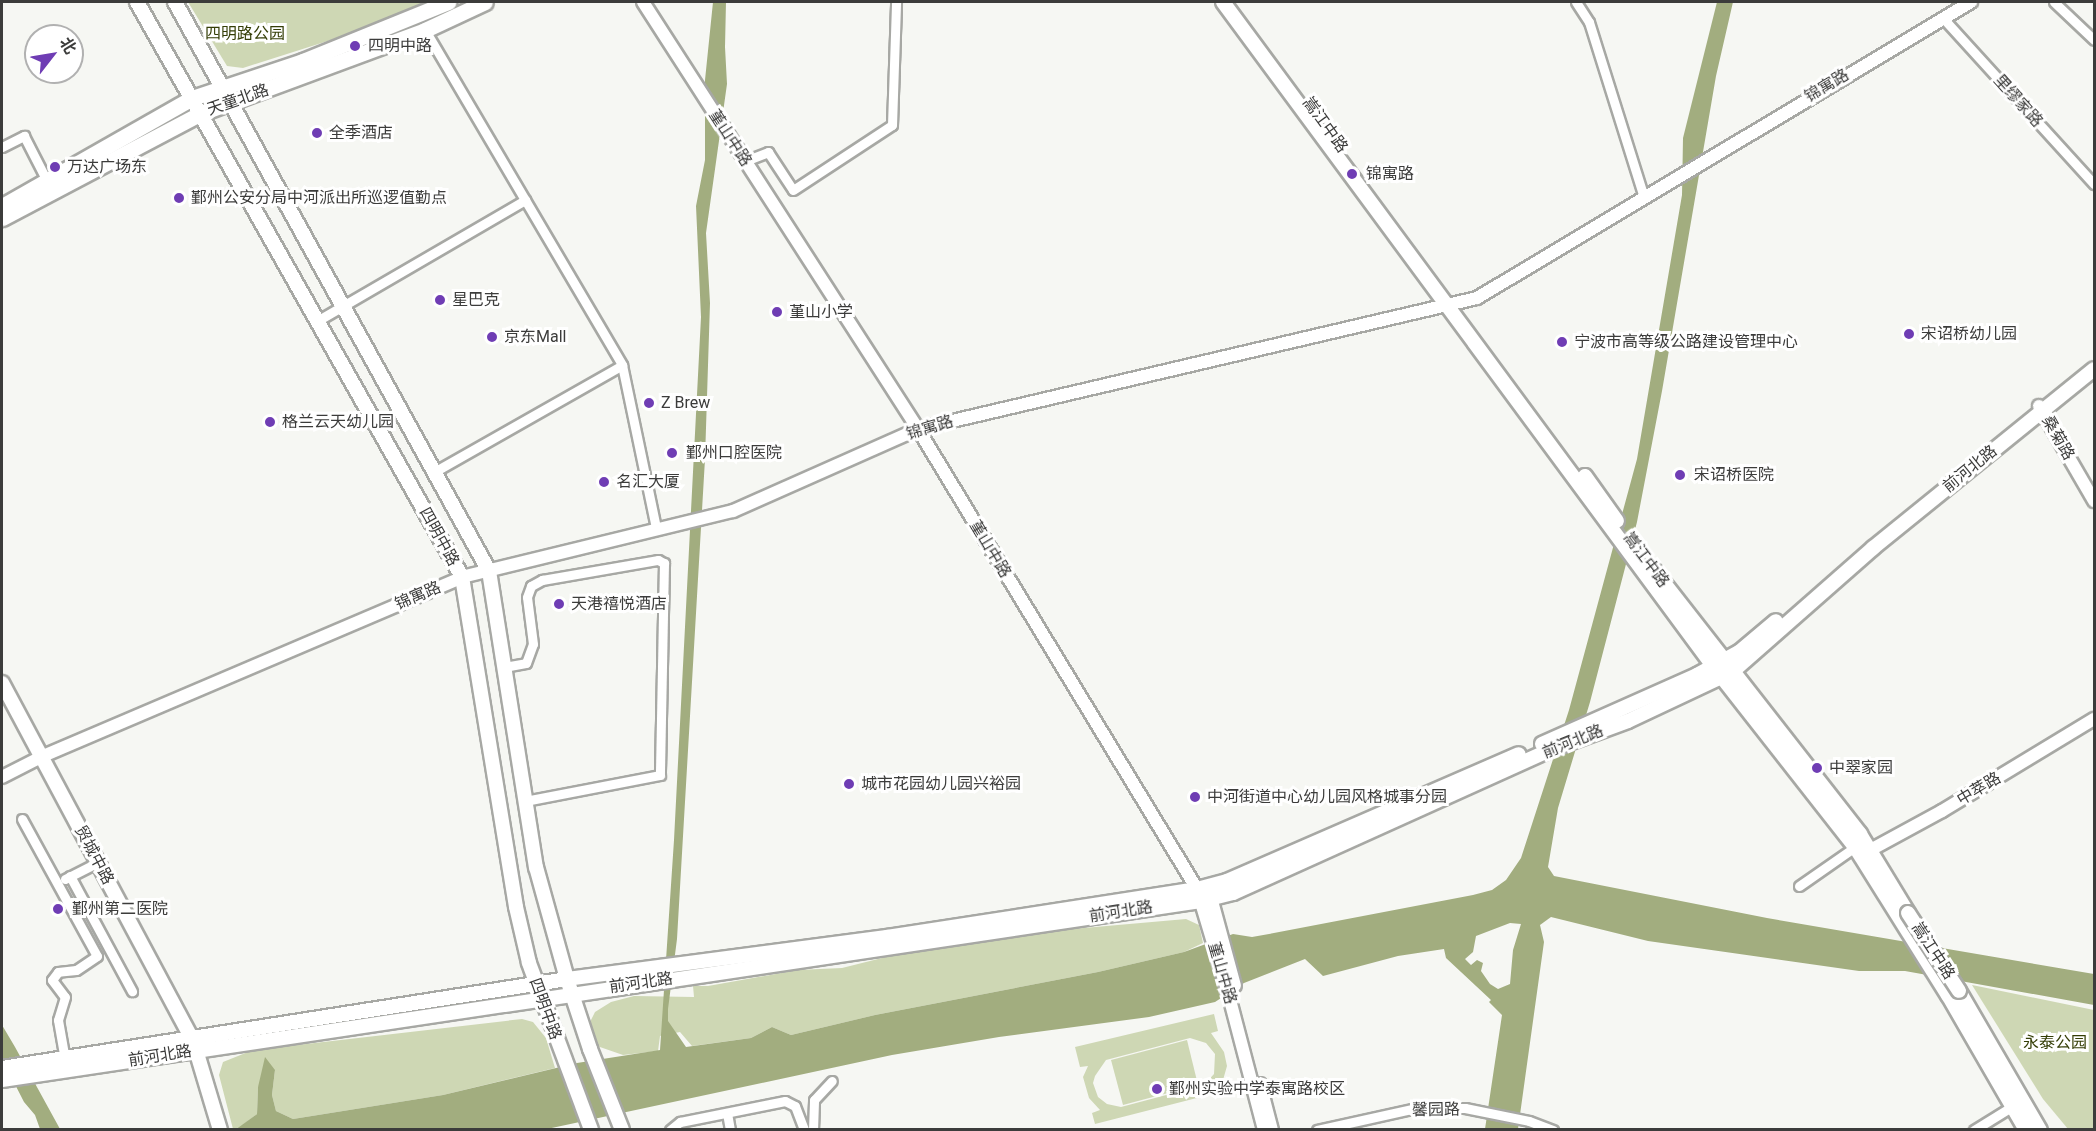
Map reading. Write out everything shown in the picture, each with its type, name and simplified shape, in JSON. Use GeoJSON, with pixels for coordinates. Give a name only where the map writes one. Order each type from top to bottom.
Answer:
{"type":"FeatureCollection","features":[{"type":"Feature","properties":{"kind":"main road","name":"四明中路"},"geometry":{"type":"LineString","coordinates":[[137,2],[462,577],[516,907],[529,963],[590,1127]]}},
{"type":"Feature","properties":{"kind":"main road","name":"四明中路"},"geometry":{"type":"LineString","coordinates":[[175,2],[489,571],[536,867],[567,979],[590,1049],[620,1123]]}},
{"type":"Feature","properties":{"kind":"main road"},"geometry":{"type":"LineString","coordinates":[[2,206],[49,186],[192,98],[303,61],[448,2]]}},
{"type":"Feature","properties":{"kind":"main road","name":"天童北路"},"geometry":{"type":"LineString","coordinates":[[2,218],[49,186],[201,113],[424,30],[485,2]]}},
{"type":"Feature","properties":{"kind":"main road","name":"嵩江中路"},"geometry":{"type":"LineString","coordinates":[[1223,2],[1453,305]]}},
{"type":"Feature","properties":{"kind":"main road","name":"嵩江中路"},"geometry":{"type":"LineString","coordinates":[[1233,2],[1634,552],[1862,851],[1954,993],[2018,1103],[2040,1130]]}},
{"type":"Feature","properties":{"kind":"main road","name":"前河北路"},"geometry":{"type":"LineString","coordinates":[[2040,409],[2094,361]]}},
{"type":"Feature","properties":{"kind":"main road","name":"前河北路"},"geometry":{"type":"LineString","coordinates":[[2,1068],[39,1068],[539,991],[572,993],[645,976],[886,937],[1204,893],[1227,881],[1605,722],[1723,669],[1739,652],[1867,542],[2094,369]]}},
{"type":"Feature","properties":{"kind":"main road","name":"贸城中路"},"geometry":{"type":"LineString","coordinates":[[2,683],[195,1045],[219,1123]]}},
{"type":"Feature","properties":{"kind":"main road","name":"前河北路"},"geometry":{"type":"LineString","coordinates":[[539,991],[567,979],[645,976]]}},
{"type":"Feature","properties":{"kind":"main road","name":"前河北路"},"geometry":{"type":"LineString","coordinates":[[2,1080],[65,1058],[195,1045]]}},
{"type":"Feature","properties":{"kind":"main road","name":"嵩江中路"},"geometry":{"type":"LineString","coordinates":[[2018,1103],[2026,1130]]}},
{"type":"Feature","properties":{"kind":"street","name":"堇山中路"},"geometry":{"type":"LineString","coordinates":[[643,2],[918,429],[1204,893],[1272,1130]]}},
{"type":"Feature","properties":{"kind":"street"},"geometry":{"type":"LineString","coordinates":[[745,161],[768,152],[793,190],[892,125],[896,2]]}},
{"type":"Feature","properties":{"kind":"street"},"geometry":{"type":"LineString","coordinates":[[1576,2],[1589,22],[1644,196]]}},
{"type":"Feature","properties":{"kind":"street","name":"锦寓路"},"geometry":{"type":"LineString","coordinates":[[2,777],[41,757],[462,577],[657,528],[733,512],[918,429],[1478,298],[1942,17],[1971,2]]}},
{"type":"Feature","properties":{"kind":"street"},"geometry":{"type":"LineString","coordinates":[[2054,2],[2094,40]]}},
{"type":"Feature","properties":{"kind":"street","name":"里缪家路"},"geometry":{"type":"LineString","coordinates":[[1942,17],[2094,184]]}},
{"type":"Feature","properties":{"kind":"street"},"geometry":{"type":"LineString","coordinates":[[424,30],[622,365],[657,528]]}},
{"type":"Feature","properties":{"kind":"street"},"geometry":{"type":"LineString","coordinates":[[2,147],[24,136],[49,186]]}},
{"type":"Feature","properties":{"kind":"street"},"geometry":{"type":"LineString","coordinates":[[317,321],[525,200]]}},
{"type":"Feature","properties":{"kind":"street"},"geometry":{"type":"LineString","coordinates":[[434,472],[622,365]]}},
{"type":"Feature","properties":{"kind":"street","name":"桑菊路"},"geometry":{"type":"LineString","coordinates":[[2040,409],[2094,501]]}},
{"type":"Feature","properties":{"kind":"street"},"geometry":{"type":"LineString","coordinates":[[504,667],[526,663],[533,644],[527,597],[531,586],[542,580],[658,560],[664,563],[660,775],[525,801]]}},
{"type":"Feature","properties":{"kind":"street","name":"中萃路"},"geometry":{"type":"LineString","coordinates":[[1862,851],[1942,811],[2094,719]]}},
{"type":"Feature","properties":{"kind":"street"},"geometry":{"type":"LineString","coordinates":[[22,819],[59,882],[97,956]]}},
{"type":"Feature","properties":{"kind":"street"},"geometry":{"type":"LineString","coordinates":[[1799,886],[1862,851]]}},
{"type":"Feature","properties":{"kind":"street"},"geometry":{"type":"LineString","coordinates":[[59,882],[98,862]]}},
{"type":"Feature","properties":{"kind":"street"},"geometry":{"type":"LineString","coordinates":[[70,876],[132,991]]}},
{"type":"Feature","properties":{"kind":"street"},"geometry":{"type":"LineString","coordinates":[[65,1058],[58,1020],[65,997],[52,980],[58,972],[76,970],[109,951]]}},
{"type":"Feature","properties":{"kind":"street","name":"堇山中路"},"geometry":{"type":"LineString","coordinates":[[1234,998],[1263,1130]]}},
{"type":"Feature","properties":{"kind":"street"},"geometry":{"type":"LineString","coordinates":[[813,1130],[814,1100],[832,1081]]}},
{"type":"Feature","properties":{"kind":"street"},"geometry":{"type":"LineString","coordinates":[[670,1130],[680,1122],[785,1101],[795,1106],[804,1130]]}},
{"type":"Feature","properties":{"kind":"street"},"geometry":{"type":"LineString","coordinates":[[1974,1130],[2018,1103]]}},
{"type":"Feature","properties":{"kind":"street","name":"馨园路"},"geometry":{"type":"LineString","coordinates":[[1317,1130],[1416,1108],[1465,1108],[1529,1121],[1553,1130]]}},
{"type":"Feature","properties":{"kind":"street"},"geometry":{"type":"LineString","coordinates":[[727,1113],[730,1130]]}},
{"type":"Feature","properties":{"kind":"green space","name":"四明路公园"},"geometry":{"type":"Polygon","coordinates":[[[188,2],[427,2],[334,39],[243,68],[227,66],[188,2]]]}},
{"type":"Feature","properties":{"kind":"green space"},"geometry":{"type":"Polygon","coordinates":[[[1186,919],[1199,925],[1203,943],[1184,952],[1098,972],[875,1015],[791,1035],[772,1027],[751,1038],[692,1046],[680,1032],[660,1036],[658,1051],[623,1055],[597,1046],[589,1024],[595,1012],[611,1002],[634,996],[694,997],[693,986],[708,986],[798,970],[842,968],[886,957],[1027,933],[1186,919]]]}},
{"type":"Feature","properties":{"kind":"green space","name":"永泰公园"},"geometry":{"type":"Polygon","coordinates":[[[1972,985],[2094,1010],[2094,1129],[2068,1129],[2043,1099],[1972,985]]]}},
{"type":"Feature","properties":{"kind":"green space"},"geometry":{"type":"Polygon","coordinates":[[[1214,1014],[1218,1031],[1211,1033],[1224,1052],[1227,1066],[1223,1080],[1230,1079],[1232,1089],[1095,1124],[1092,1113],[1100,1110],[1089,1098],[1083,1077],[1088,1066],[1080,1067],[1075,1047],[1214,1014]],[[1190,1038],[1106,1060],[1093,1083],[1098,1097],[1107,1104],[1121,1107],[1204,1085],[1214,1074],[1215,1054],[1206,1043],[1190,1038]]]}},
{"type":"Feature","properties":{"kind":"green space"},"geometry":{"type":"Polygon","coordinates":[[[522,1019],[533,1022],[546,1038],[555,1068],[443,1095],[293,1119],[276,1111],[272,1095],[275,1070],[258,1087],[257,1114],[239,1128],[233,1129],[219,1075],[223,1062],[253,1050],[522,1019]]]}},
{"type":"Feature","properties":{"kind":"green space"},"geometry":{"type":"Polygon","coordinates":[[[1187,1040],[1198,1085],[1123,1105],[1111,1060],[1187,1040]]]}},
{"type":"Feature","properties":{"kind":"shaded area"},"geometry":{"type":"Polygon","coordinates":[[[713,2],[726,2],[727,84],[706,233],[710,303],[705,459],[677,939],[668,1009],[668,1021],[686,1047],[751,1038],[772,1027],[791,1035],[875,1015],[1098,972],[1184,952],[1233,934],[1252,937],[1473,895],[1492,890],[1506,880],[1521,858],[1569,710],[1637,459],[1682,195],[1683,138],[1717,2],[1733,2],[1716,76],[1637,522],[1590,702],[1558,808],[1548,867],[1554,876],[1767,918],[2094,974],[2094,1005],[1905,971],[1859,971],[1648,941],[1551,917],[1540,925],[1544,942],[1518,1129],[1485,1129],[1502,1015],[1489,1002],[1491,1000],[1446,958],[1444,949],[1398,956],[1323,976],[1305,959],[1244,983],[1215,1002],[1149,1017],[999,1037],[892,1055],[547,1129],[235,1130],[257,1114],[258,1087],[265,1057],[275,1070],[272,1095],[276,1111],[293,1119],[443,1095],[577,1063],[660,1050],[674,840],[701,317],[696,206],[705,160],[705,80],[713,2]],[[1510,923],[1476,936],[1473,952],[1465,959],[1471,965],[1477,960],[1483,963],[1481,971],[1490,984],[1498,989],[1510,984],[1513,950],[1521,924],[1510,923]]]}},
{"type":"Feature","properties":{"kind":"shaded area"},"geometry":{"type":"Polygon","coordinates":[[[2,1025],[60,1129],[40,1129],[35,1115],[24,1102],[2,1059],[2,1025]]]}},
{"type":"Feature","properties":{"kind":"place","name":"四明中路"},"geometry":{"type":"Point","coordinates":[355,46]}},
{"type":"Feature","properties":{"kind":"place","name":"全季酒店"},"geometry":{"type":"Point","coordinates":[317,133]}},
{"type":"Feature","properties":{"kind":"place","name":"万达广场东"},"geometry":{"type":"Point","coordinates":[55,167]}},
{"type":"Feature","properties":{"kind":"place","name":"锦寓路"},"geometry":{"type":"Point","coordinates":[1352,174]}},
{"type":"Feature","properties":{"kind":"place","name":"鄞州公安分局中河派出所巡逻值勤点"},"geometry":{"type":"Point","coordinates":[179,198]}},
{"type":"Feature","properties":{"kind":"place","name":"星巴克"},"geometry":{"type":"Point","coordinates":[440,300]}},
{"type":"Feature","properties":{"kind":"place","name":"堇山小学"},"geometry":{"type":"Point","coordinates":[777,312]}},
{"type":"Feature","properties":{"kind":"place","name":"宋诏桥幼儿园"},"geometry":{"type":"Point","coordinates":[1909,334]}},
{"type":"Feature","properties":{"kind":"place","name":"京东Mall"},"geometry":{"type":"Point","coordinates":[492,337]}},
{"type":"Feature","properties":{"kind":"place","name":"宁波市高等级公路建设管理中心"},"geometry":{"type":"Point","coordinates":[1562,342]}},
{"type":"Feature","properties":{"kind":"place","name":"Z Brew"},"geometry":{"type":"Point","coordinates":[649,403]}},
{"type":"Feature","properties":{"kind":"place","name":"格兰云天幼儿园"},"geometry":{"type":"Point","coordinates":[270,422]}},
{"type":"Feature","properties":{"kind":"place","name":"鄞州口腔医院"},"geometry":{"type":"Point","coordinates":[672,453]}},
{"type":"Feature","properties":{"kind":"place","name":"宋诏桥医院"},"geometry":{"type":"Point","coordinates":[1680,475]}},
{"type":"Feature","properties":{"kind":"place","name":"名汇大厦"},"geometry":{"type":"Point","coordinates":[604,482]}},
{"type":"Feature","properties":{"kind":"place","name":"天港禧悦酒店"},"geometry":{"type":"Point","coordinates":[559,604]}},
{"type":"Feature","properties":{"kind":"place","name":"中翠家园"},"geometry":{"type":"Point","coordinates":[1817,768]}},
{"type":"Feature","properties":{"kind":"place","name":"城市花园幼儿园兴裕园"},"geometry":{"type":"Point","coordinates":[849,784]}},
{"type":"Feature","properties":{"kind":"place","name":"中河街道中心幼儿园风格城事分园"},"geometry":{"type":"Point","coordinates":[1195,797]}},
{"type":"Feature","properties":{"kind":"place","name":"鄞州第二医院"},"geometry":{"type":"Point","coordinates":[58,909]}},
{"type":"Feature","properties":{"kind":"place","name":"鄞州实验中学泰寓路校区"},"geometry":{"type":"Point","coordinates":[1157,1089]}}]}
